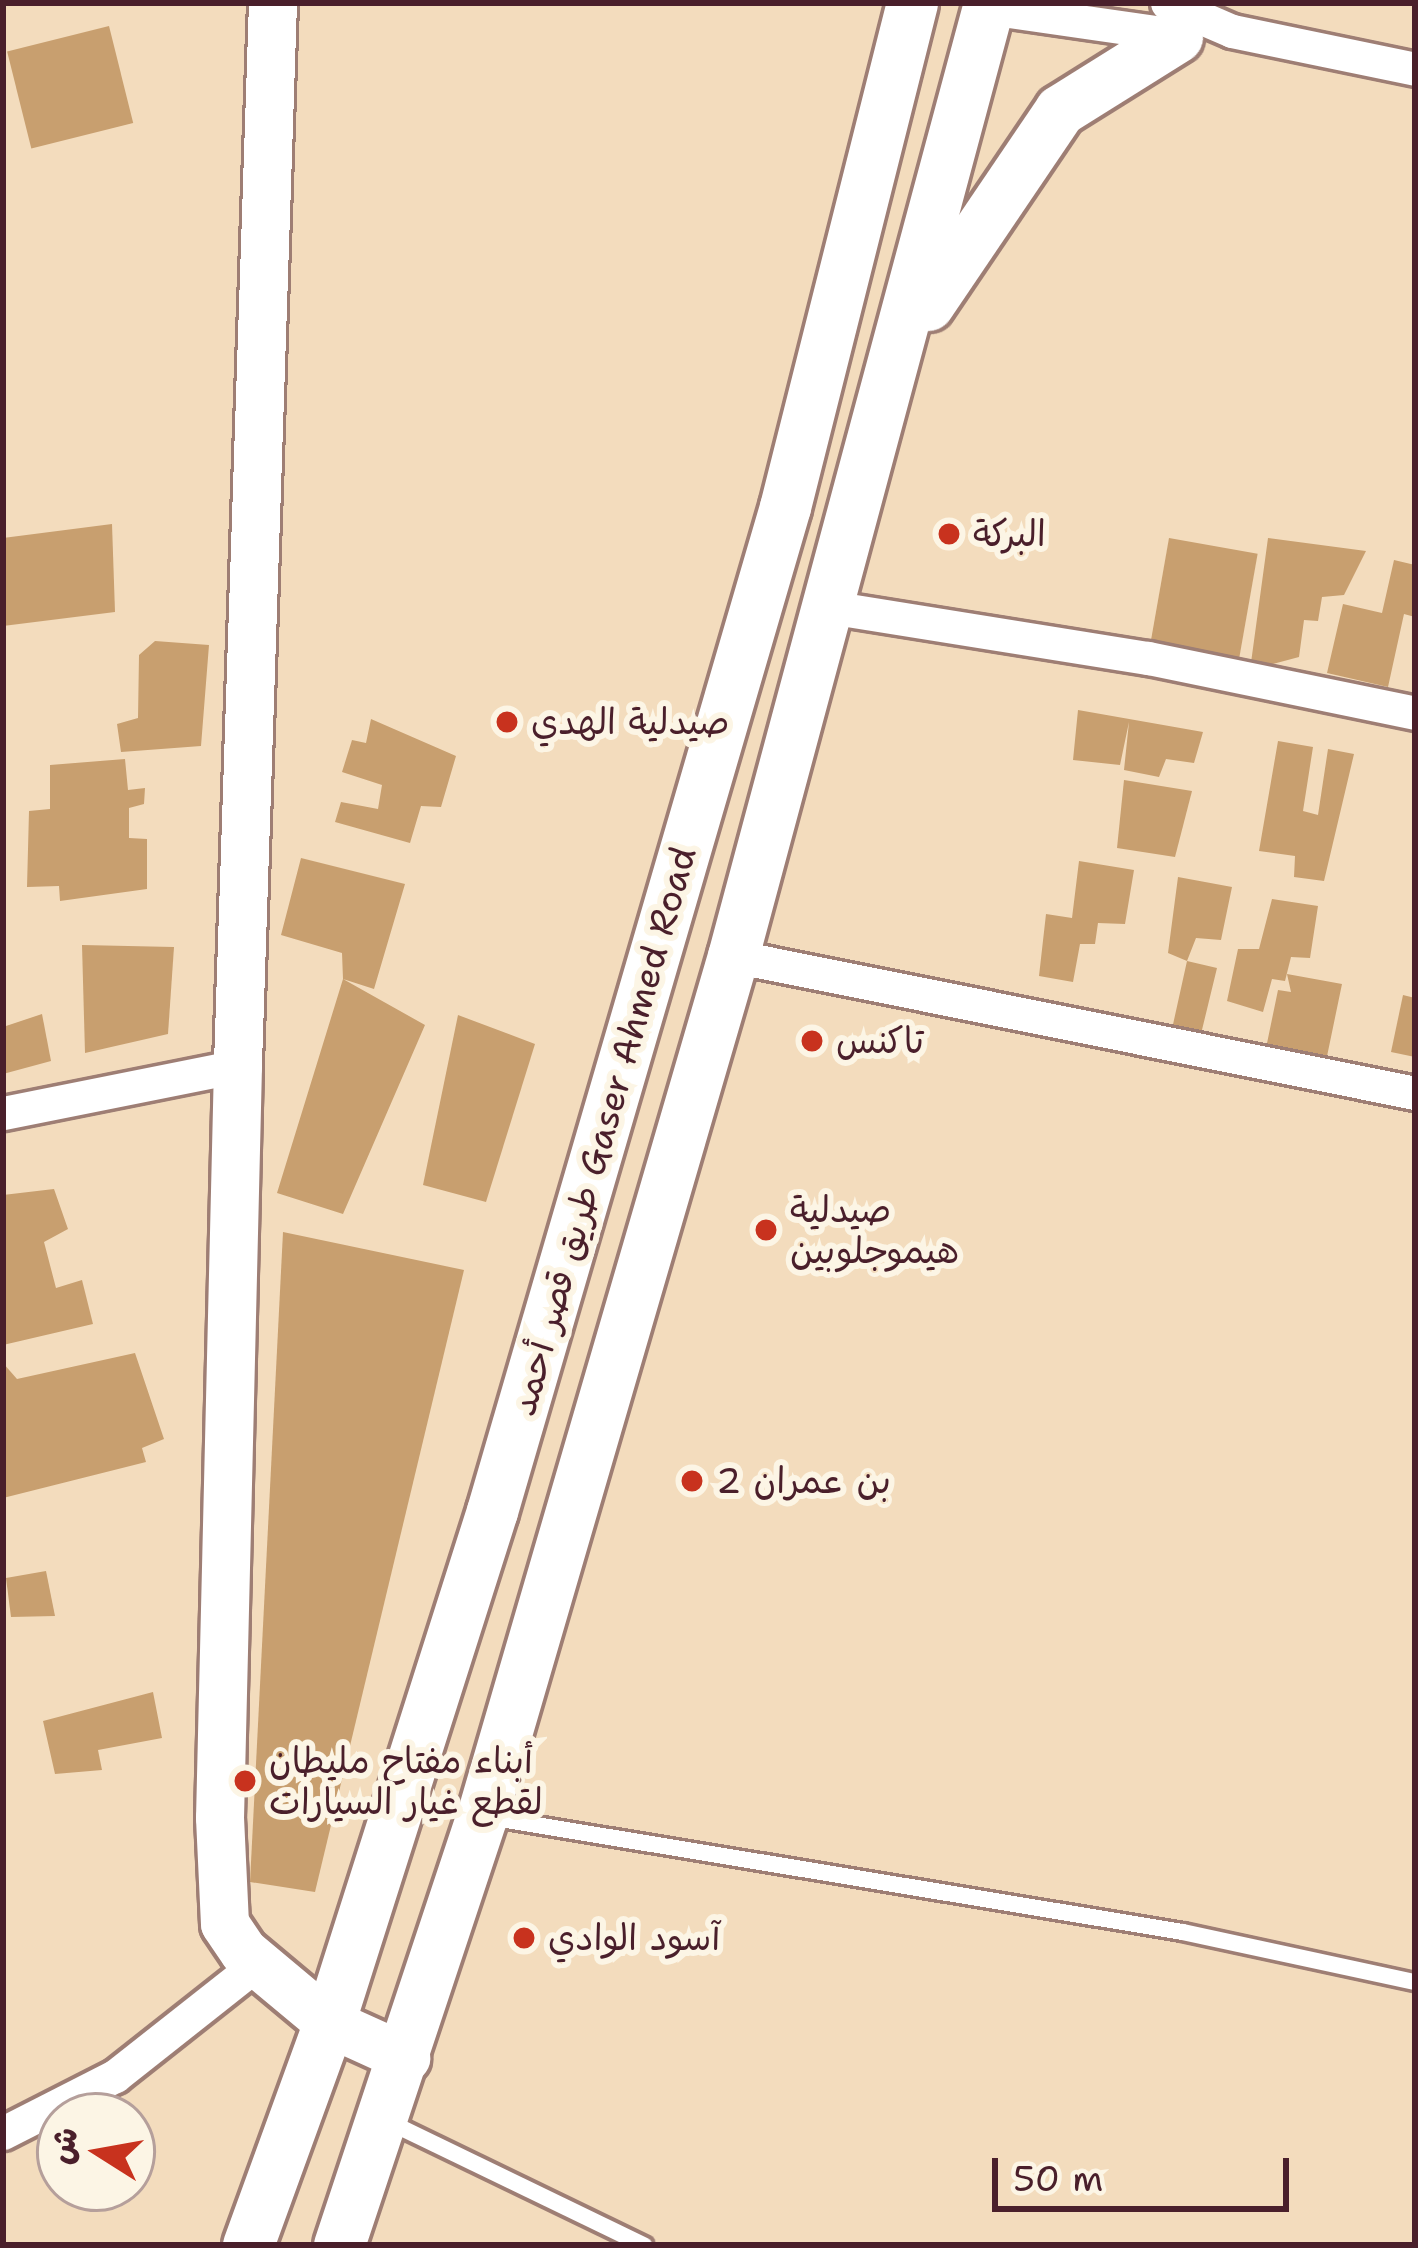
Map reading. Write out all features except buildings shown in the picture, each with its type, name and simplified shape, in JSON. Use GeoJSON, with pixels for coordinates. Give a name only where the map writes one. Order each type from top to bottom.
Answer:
{"type":"FeatureCollection","features":[{"type":"Feature","properties":{"kind":"main road","name":"طريق قصر أحمد Gaser Ahmed Road"},"geometry":{"type":"LineString","coordinates":[[248,2245],[329,2024],[492,1511],[785,507],[912,3]]}},
{"type":"Feature","properties":{"kind":"main road","name":"طريق قصر أحمد Gaser Ahmed Road"},"geometry":{"type":"LineString","coordinates":[[339,2245],[406,2058],[482,1816],[733,956],[988,6]]}},
{"type":"Feature","properties":{"kind":"main road"},"geometry":{"type":"LineString","coordinates":[[894,369],[950,265],[1060,110],[1179,13]]}},
{"type":"Feature","properties":{"kind":"street"},"geometry":{"type":"LineString","coordinates":[[273,3],[238,1066],[220,1818],[225,1924],[257,1964],[329,2024],[406,2058]]}},
{"type":"Feature","properties":{"kind":"street"},"geometry":{"type":"LineString","coordinates":[[988,6],[1179,13],[1232,31],[1415,70]]}},
{"type":"Feature","properties":{"kind":"street"},"geometry":{"type":"LineString","coordinates":[[829,607],[1148,658],[1415,713]]}},
{"type":"Feature","properties":{"kind":"street"},"geometry":{"type":"LineString","coordinates":[[733,956],[1415,1094]]}},
{"type":"Feature","properties":{"kind":"street"},"geometry":{"type":"LineString","coordinates":[[3,1113],[238,1066]]}},
{"type":"Feature","properties":{"kind":"street"},"geometry":{"type":"LineString","coordinates":[[3,2133],[115,2076],[257,1964]]}},
{"type":"Feature","properties":{"kind":"lane"},"geometry":{"type":"LineString","coordinates":[[482,1816],[1183,1932],[1415,1982]]}},
{"type":"Feature","properties":{"kind":"lane"},"geometry":{"type":"LineString","coordinates":[[384,2120],[644,2245]]}},
{"type":"Feature","properties":{"kind":"place","name":"البركة"},"geometry":{"type":"Point","coordinates":[949,534]}},
{"type":"Feature","properties":{"kind":"place","name":"صيدلية الهدي"},"geometry":{"type":"Point","coordinates":[507,722]}},
{"type":"Feature","properties":{"kind":"place","name":"تاكنس"},"geometry":{"type":"Point","coordinates":[812,1041]}},
{"type":"Feature","properties":{"kind":"place","name":"صيدلية هيموجلوبين"},"geometry":{"type":"Point","coordinates":[766,1230]}},
{"type":"Feature","properties":{"kind":"place","name":"بن عمران 2"},"geometry":{"type":"Point","coordinates":[692,1481]}},
{"type":"Feature","properties":{"kind":"place","name":"أبناء مفتاح مليطان لقطع غيار السيارات"},"geometry":{"type":"Point","coordinates":[245,1781]}},
{"type":"Feature","properties":{"kind":"place","name":"آسود الوادي"},"geometry":{"type":"Point","coordinates":[524,1938]}}]}
